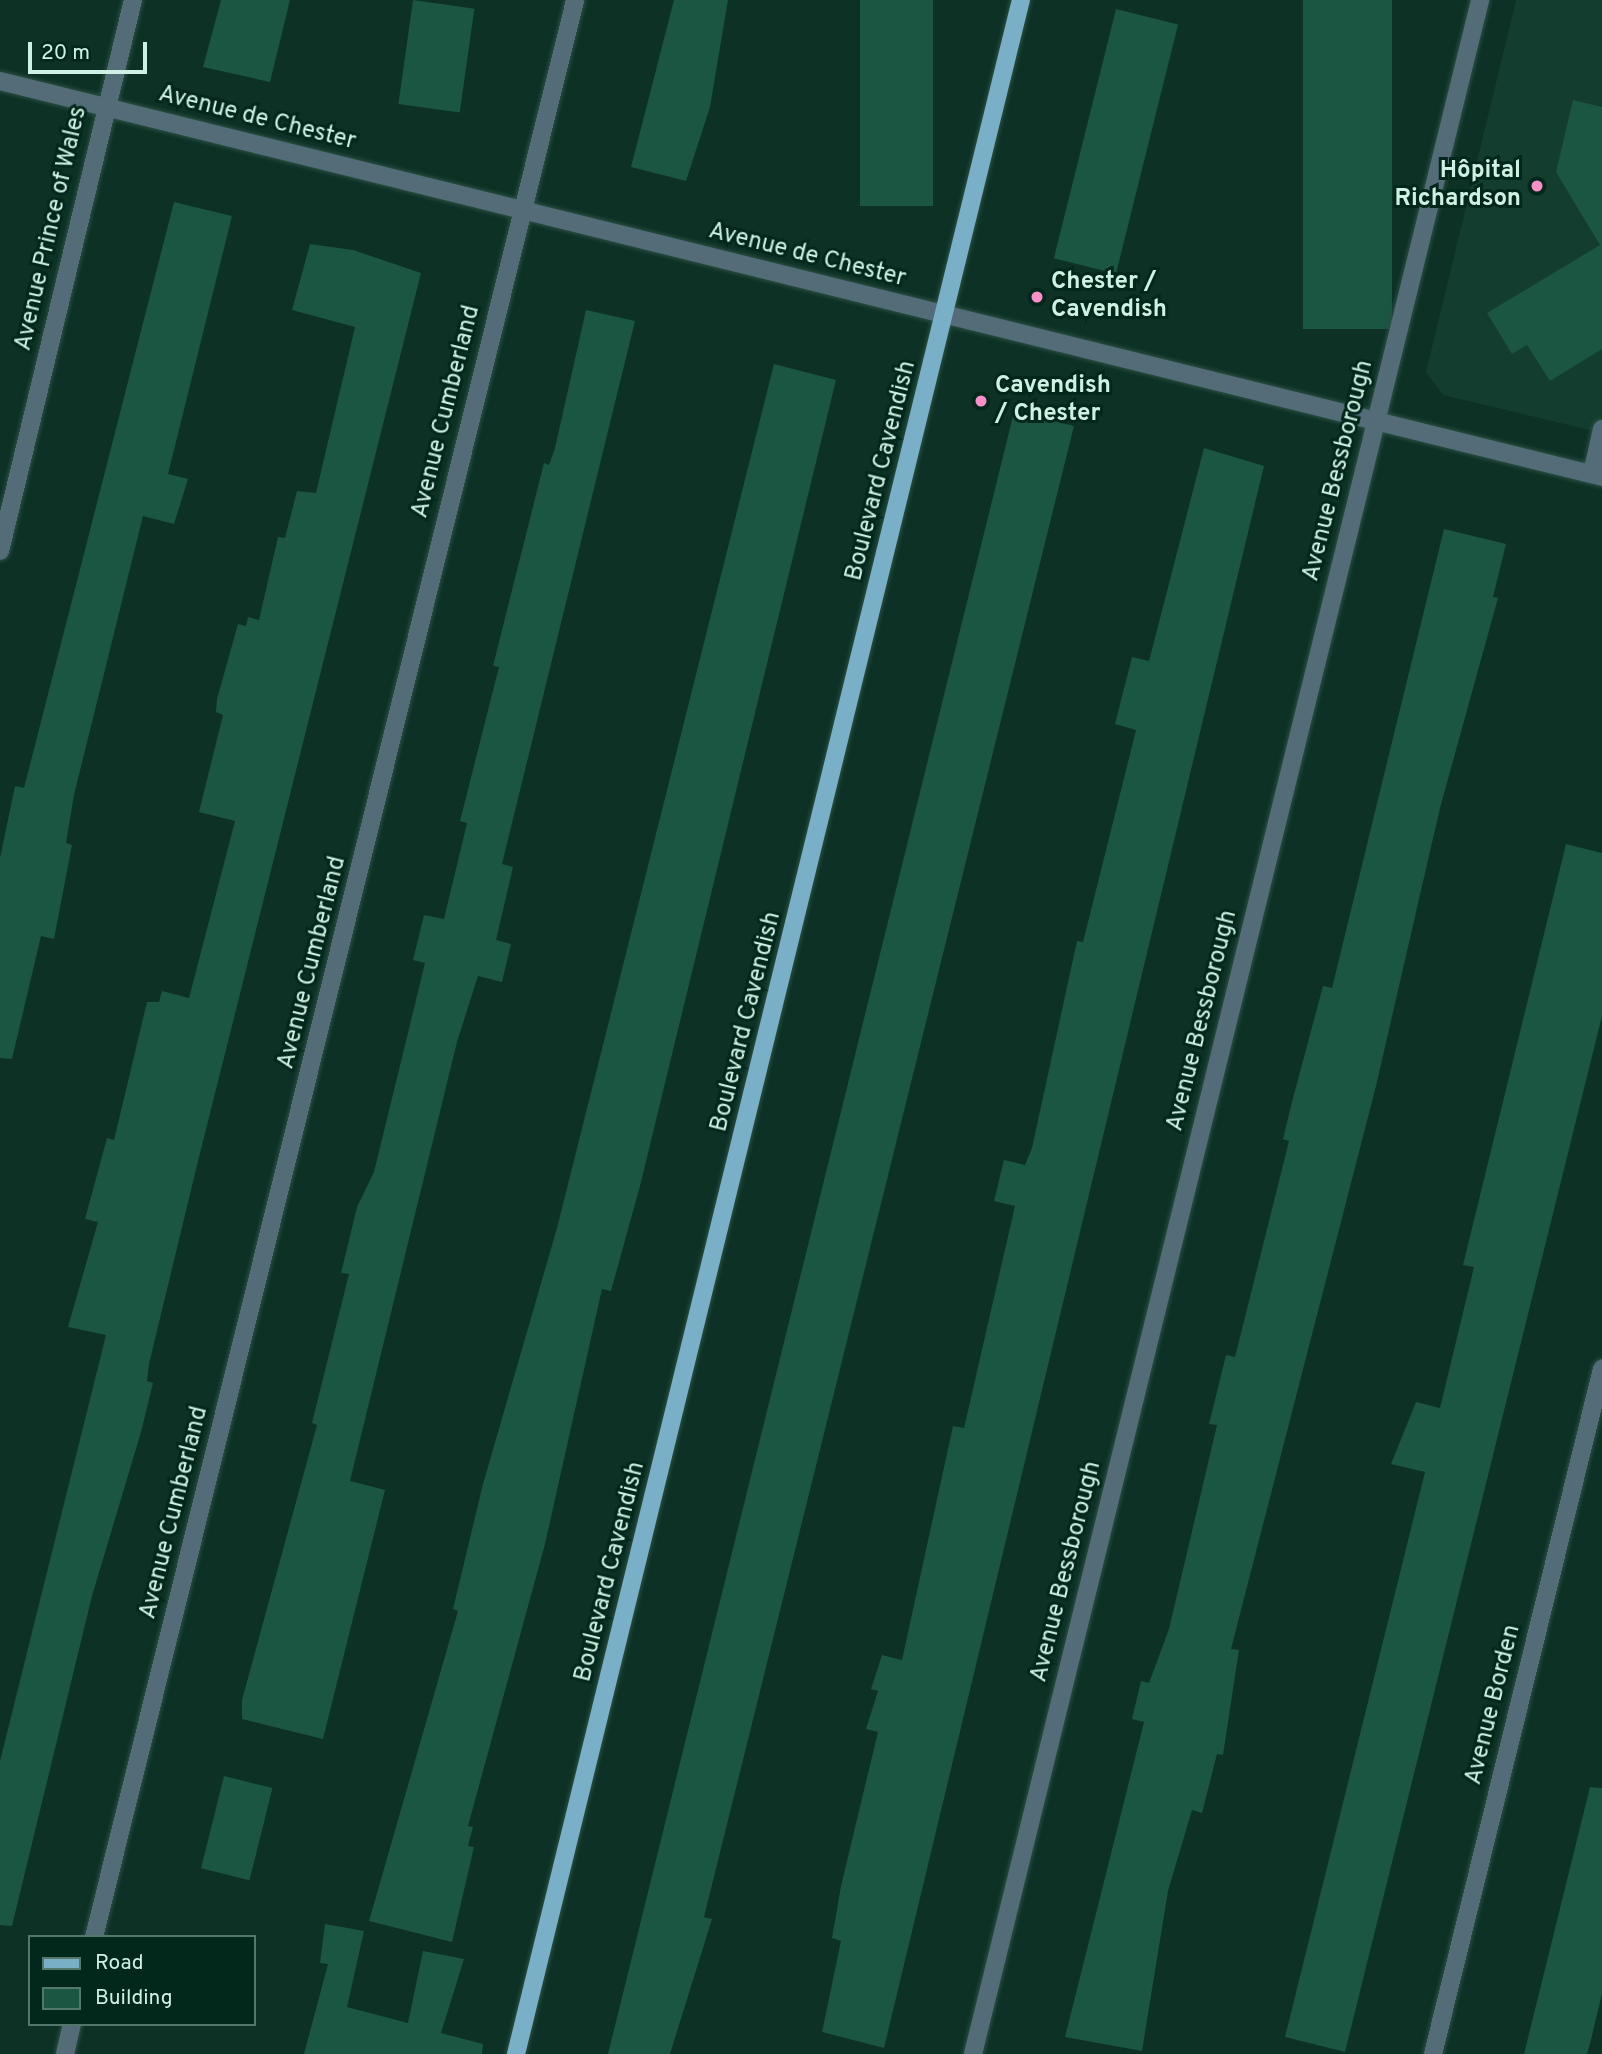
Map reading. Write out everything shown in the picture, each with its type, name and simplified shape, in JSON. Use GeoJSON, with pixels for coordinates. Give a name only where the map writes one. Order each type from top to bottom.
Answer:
{"type":"FeatureCollection","features":[{"type":"Feature","properties":{"kind":"main road","name":"Boulevard Cavendish"},"geometry":{"type":"LineString","coordinates":[[516,2054],[1021,0]]}},
{"type":"Feature","properties":{"kind":"street","name":"Avenue Prince of Wales"},"geometry":{"type":"LineString","coordinates":[[0,551],[132,0]]}},
{"type":"Feature","properties":{"kind":"street","name":"Avenue Cumberland"},"geometry":{"type":"LineString","coordinates":[[94,1935],[575,0]]}},
{"type":"Feature","properties":{"kind":"street","name":"Avenue Bessborough"},"geometry":{"type":"LineString","coordinates":[[973,2054],[1480,0]]}},
{"type":"Feature","properties":{"kind":"street","name":"Avenue de Chester"},"geometry":{"type":"LineString","coordinates":[[0,81],[944,315],[1377,418],[1597,476]]}},
{"type":"Feature","properties":{"kind":"street"},"geometry":{"type":"LineString","coordinates":[[1597,476],[1602,429]]}},
{"type":"Feature","properties":{"kind":"street","name":"Avenue Borden"},"geometry":{"type":"LineString","coordinates":[[1433,2054],[1602,1369]]}},
{"type":"Feature","properties":{"kind":"street"},"geometry":{"type":"LineString","coordinates":[[65,2054],[72,2026]]}},
{"type":"Feature","properties":{"kind":"shaded area","name":"Hôpital Richardson"},"geometry":{"type":"Polygon","coordinates":[[[1516,0],[1602,0],[1602,433],[1443,395],[1426,372],[1516,0]]]}},
{"type":"Feature","properties":{"kind":"building"},"geometry":{"type":"Polygon","coordinates":[[[221,0],[290,0],[270,82],[203,67],[221,0]]]}},
{"type":"Feature","properties":{"kind":"building"},"geometry":{"type":"Polygon","coordinates":[[[413,0],[474,9],[460,113],[398,104],[413,0]]]}},
{"type":"Feature","properties":{"kind":"building"},"geometry":{"type":"Polygon","coordinates":[[[674,0],[728,0],[710,107],[686,181],[631,167],[674,0]]]}},
{"type":"Feature","properties":{"kind":"building"},"geometry":{"type":"Polygon","coordinates":[[[860,0],[933,0],[933,206],[860,206],[860,0]]]}},
{"type":"Feature","properties":{"kind":"building"},"geometry":{"type":"Polygon","coordinates":[[[1303,0],[1392,0],[1392,329],[1303,329],[1303,0]]]}},
{"type":"Feature","properties":{"kind":"building"},"geometry":{"type":"Polygon","coordinates":[[[1116,9],[1178,24],[1116,274],[1054,258],[1116,9]]]}},
{"type":"Feature","properties":{"kind":"building"},"geometry":{"type":"Polygon","coordinates":[[[1573,100],[1602,107],[1602,349],[1550,381],[1527,345],[1512,354],[1487,313],[1600,245],[1556,172],[1573,100]]]}},
{"type":"Feature","properties":{"kind":"building"},"geometry":{"type":"Polygon","coordinates":[[[174,202],[232,216],[168,474],[188,479],[174,524],[143,516],[74,795],[66,843],[72,845],[54,939],[41,936],[12,1059],[0,1058],[0,858],[15,786],[24,788],[174,202]]]}},
{"type":"Feature","properties":{"kind":"building"},"geometry":{"type":"Polygon","coordinates":[[[310,244],[353,250],[421,273],[199,1157],[149,1364],[147,1381],[153,1383],[141,1432],[92,1596],[12,1926],[0,1925],[0,1761],[106,1335],[68,1327],[98,1222],[85,1219],[107,1138],[114,1140],[147,1002],[159,1002],[162,991],[189,998],[235,821],[199,812],[223,715],[216,712],[217,699],[238,624],[246,626],[248,617],[259,620],[278,537],[285,538],[297,491],[316,493],[355,327],[292,310],[310,244]]]}},
{"type":"Feature","properties":{"kind":"building"},"geometry":{"type":"Polygon","coordinates":[[[586,310],[635,321],[502,864],[513,867],[496,940],[511,944],[502,982],[478,976],[457,1042],[350,1481],[385,1490],[323,1739],[242,1719],[242,1700],[317,1425],[312,1423],[349,1274],[341,1273],[357,1207],[374,1172],[425,963],[413,960],[424,915],[444,919],[467,823],[460,821],[499,667],[493,666],[544,463],[549,465],[555,448],[586,310]]]}},
{"type":"Feature","properties":{"kind":"building"},"geometry":{"type":"Polygon","coordinates":[[[774,364],[836,380],[640,1186],[611,1291],[602,1289],[545,1544],[468,1826],[473,1827],[468,1846],[474,1847],[452,1942],[369,1921],[458,1611],[453,1609],[483,1484],[557,1228],[774,364]]]}},
{"type":"Feature","properties":{"kind":"building"},"geometry":{"type":"Polygon","coordinates":[[[1014,412],[1074,426],[704,1917],[712,1919],[670,2054],[608,2054],[1014,412]]]}},
{"type":"Feature","properties":{"kind":"building"},"geometry":{"type":"Polygon","coordinates":[[[1204,448],[1264,466],[884,2048],[822,2032],[841,1941],[832,1938],[841,1886],[878,1732],[866,1729],[878,1691],[871,1689],[882,1655],[902,1660],[953,1426],[964,1428],[1015,1206],[994,1201],[1004,1160],[1025,1165],[1032,1148],[1077,941],[1083,942],[1136,730],[1115,724],[1132,657],[1149,661],[1204,448]]]}},
{"type":"Feature","properties":{"kind":"building"},"geometry":{"type":"Polygon","coordinates":[[[1444,529],[1506,544],[1493,597],[1498,598],[1440,808],[1376,1086],[1231,1649],[1239,1650],[1223,1755],[1217,1754],[1202,1813],[1192,1810],[1168,1891],[1142,2051],[1065,2037],[1144,1722],[1132,1719],[1141,1681],[1149,1683],[1169,1629],[1217,1425],[1209,1424],[1226,1355],[1235,1357],[1289,1141],[1283,1139],[1292,1102],[1323,986],[1332,988],[1444,529]]]}},
{"type":"Feature","properties":{"kind":"building"},"geometry":{"type":"Polygon","coordinates":[[[1566,844],[1602,853],[1602,1016],[1345,2052],[1285,2037],[1425,1472],[1391,1464],[1416,1402],[1440,1408],[1474,1267],[1463,1265],[1566,844]]]}},
{"type":"Feature","properties":{"kind":"building"},"geometry":{"type":"Polygon","coordinates":[[[224,1776],[273,1788],[250,1880],[201,1868],[224,1776]]]}},
{"type":"Feature","properties":{"kind":"building"},"geometry":{"type":"Polygon","coordinates":[[[1590,1787],[1602,1788],[1602,1993],[1591,2040],[1587,2054],[1524,2054],[1590,1787]]]}},
{"type":"Feature","properties":{"kind":"building"},"geometry":{"type":"Polygon","coordinates":[[[325,1924],[364,1931],[347,2007],[408,2023],[423,1951],[464,1959],[441,2033],[483,2044],[482,2054],[304,2054],[328,1964],[320,1963],[325,1924]]]}},
{"type":"Feature","properties":{"kind":"place","name":"Hôpital Richardson"},"geometry":{"type":"Point","coordinates":[1537,186]}},
{"type":"Feature","properties":{"kind":"place","name":"Chester / Cavendish"},"geometry":{"type":"Point","coordinates":[1037,297]}},
{"type":"Feature","properties":{"kind":"place","name":"Cavendish / Chester"},"geometry":{"type":"Point","coordinates":[981,401]}}]}
